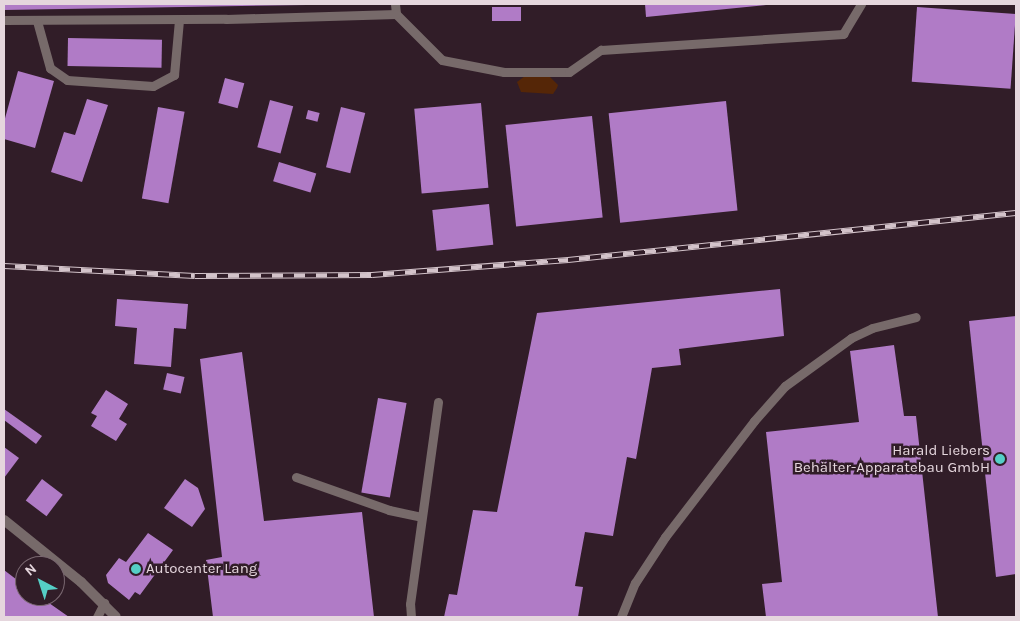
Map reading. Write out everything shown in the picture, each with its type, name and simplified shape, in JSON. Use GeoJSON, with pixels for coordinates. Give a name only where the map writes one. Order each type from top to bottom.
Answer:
{"type":"FeatureCollection","features":[{"type":"Feature","properties":{"kind":"street"},"geometry":{"type":"LineString","coordinates":[[4,520],[104,603],[116,617]]}},
{"type":"Feature","properties":{"kind":"lane"},"geometry":{"type":"LineString","coordinates":[[395,4],[396,14],[442,60],[504,72],[569,72],[601,50],[843,34],[861,4]]}},
{"type":"Feature","properties":{"kind":"lane"},"geometry":{"type":"LineString","coordinates":[[4,20],[180,20],[396,14]]}},
{"type":"Feature","properties":{"kind":"lane"},"geometry":{"type":"LineString","coordinates":[[37,21],[50,68],[67,80],[153,86],[174,75],[180,20]]}},
{"type":"Feature","properties":{"kind":"lane"},"geometry":{"type":"LineString","coordinates":[[621,617],[635,583],[665,537],[754,421],[785,386],[851,338],[872,328],[916,317]]}},
{"type":"Feature","properties":{"kind":"lane"},"geometry":{"type":"LineString","coordinates":[[411,617],[421,517],[438,402]]}},
{"type":"Feature","properties":{"kind":"lane"},"geometry":{"type":"LineString","coordinates":[[296,478],[390,510],[421,517]]}},
{"type":"Feature","properties":{"kind":"lane"},"geometry":{"type":"LineString","coordinates":[[97,617],[104,603]]}},
{"type":"Feature","properties":{"kind":"shaded area"},"geometry":{"type":"Polygon","coordinates":[[[525,76],[550,77],[558,85],[553,94],[521,92],[517,82],[525,76]]]}},
{"type":"Feature","properties":{"kind":"building"},"geometry":{"type":"Polygon","coordinates":[[[4,4],[307,4],[307,5],[4,10],[4,4]]]}},
{"type":"Feature","properties":{"kind":"building"},"geometry":{"type":"Polygon","coordinates":[[[645,4],[766,4],[766,5],[646,17],[645,4]]]}},
{"type":"Feature","properties":{"kind":"building"},"geometry":{"type":"Polygon","coordinates":[[[492,7],[521,7],[521,21],[492,21],[492,7]]]}},
{"type":"Feature","properties":{"kind":"building"},"geometry":{"type":"Polygon","coordinates":[[[917,7],[1016,14],[1011,89],[912,82],[917,7]]]}},
{"type":"Feature","properties":{"kind":"building"},"geometry":{"type":"Polygon","coordinates":[[[68,38],[162,40],[161,68],[68,66],[68,38]]]}},
{"type":"Feature","properties":{"kind":"building"},"geometry":{"type":"Polygon","coordinates":[[[18,71],[54,81],[35,148],[4,139],[4,122],[18,71]]]}},
{"type":"Feature","properties":{"kind":"building"},"geometry":{"type":"Polygon","coordinates":[[[225,78],[244,83],[238,108],[218,103],[225,78]]]}},
{"type":"Feature","properties":{"kind":"building"},"geometry":{"type":"Polygon","coordinates":[[[87,99],[108,105],[82,182],[51,172],[64,132],[75,135],[87,99]]]}},
{"type":"Feature","properties":{"kind":"building"},"geometry":{"type":"Polygon","coordinates":[[[270,100],[293,106],[281,154],[257,147],[270,100]]]}},
{"type":"Feature","properties":{"kind":"building"},"geometry":{"type":"Polygon","coordinates":[[[726,101],[737,210],[620,223],[609,113],[726,101]]]}},
{"type":"Feature","properties":{"kind":"building"},"geometry":{"type":"Polygon","coordinates":[[[481,103],[488,188],[422,194],[414,109],[481,103]]]}},
{"type":"Feature","properties":{"kind":"building"},"geometry":{"type":"Polygon","coordinates":[[[158,107],[185,112],[168,203],[142,199],[158,107]]]}},
{"type":"Feature","properties":{"kind":"building"},"geometry":{"type":"Polygon","coordinates":[[[341,107],[365,113],[350,173],[326,167],[341,107]]]}},
{"type":"Feature","properties":{"kind":"building"},"geometry":{"type":"Polygon","coordinates":[[[308,110],[320,113],[317,122],[306,119],[308,110]]]}},
{"type":"Feature","properties":{"kind":"building"},"geometry":{"type":"Polygon","coordinates":[[[592,116],[603,217],[516,227],[505,125],[592,116]]]}},
{"type":"Feature","properties":{"kind":"building"},"geometry":{"type":"Polygon","coordinates":[[[279,162],[316,173],[310,193],[273,181],[279,162]]]}},
{"type":"Feature","properties":{"kind":"building"},"geometry":{"type":"Polygon","coordinates":[[[489,204],[493,245],[437,251],[432,210],[489,204]]]}},
{"type":"Feature","properties":{"kind":"building"},"geometry":{"type":"Polygon","coordinates":[[[780,289],[784,336],[679,349],[681,365],[652,368],[636,459],[627,457],[613,536],[585,532],[575,586],[583,587],[578,617],[444,617],[449,594],[457,595],[473,510],[497,512],[537,313],[780,289]]]}},
{"type":"Feature","properties":{"kind":"building"},"geometry":{"type":"Polygon","coordinates":[[[117,299],[188,304],[186,329],[174,328],[171,367],[134,364],[137,328],[115,326],[117,299]]]}},
{"type":"Feature","properties":{"kind":"building","name":"Harald Liebers Behälter-Apparatebau GmbH"},"geometry":{"type":"Polygon","coordinates":[[[1016,316],[1016,574],[996,577],[969,321],[1016,316]]]}},
{"type":"Feature","properties":{"kind":"building"},"geometry":{"type":"Polygon","coordinates":[[[894,345],[904,416],[916,416],[938,617],[766,617],[762,584],[782,582],[766,432],[859,422],[850,351],[894,345]]]}},
{"type":"Feature","properties":{"kind":"building"},"geometry":{"type":"Polygon","coordinates":[[[242,352],[264,521],[362,512],[374,617],[213,617],[206,560],[222,557],[200,359],[242,352]]]}},
{"type":"Feature","properties":{"kind":"building"},"geometry":{"type":"Polygon","coordinates":[[[167,373],[185,377],[181,394],[163,390],[167,373]]]}},
{"type":"Feature","properties":{"kind":"building"},"geometry":{"type":"Polygon","coordinates":[[[106,390],[128,404],[119,419],[127,424],[116,441],[91,426],[97,416],[91,413],[106,390]]]}},
{"type":"Feature","properties":{"kind":"building"},"geometry":{"type":"Polygon","coordinates":[[[378,398],[407,403],[390,498],[361,493],[378,398]]]}},
{"type":"Feature","properties":{"kind":"building"},"geometry":{"type":"Polygon","coordinates":[[[4,409],[42,436],[36,444],[4,420],[4,409]]]}},
{"type":"Feature","properties":{"kind":"building"},"geometry":{"type":"Polygon","coordinates":[[[4,447],[19,458],[4,478],[4,447]]]}},
{"type":"Feature","properties":{"kind":"building"},"geometry":{"type":"Polygon","coordinates":[[[42,479],[63,495],[47,516],[26,501],[42,479]]]}},
{"type":"Feature","properties":{"kind":"building"},"geometry":{"type":"Polygon","coordinates":[[[185,479],[198,488],[205,509],[192,527],[164,508],[185,479]]]}},
{"type":"Feature","properties":{"kind":"building","name":"Autocenter Lang"},"geometry":{"type":"Polygon","coordinates":[[[148,533],[173,550],[140,595],[135,592],[129,600],[108,583],[106,575],[119,558],[126,562],[148,533]]]}},
{"type":"Feature","properties":{"kind":"building"},"geometry":{"type":"Polygon","coordinates":[[[4,570],[15,578],[15,606],[53,606],[69,617],[4,617],[4,570]]]}},
{"type":"Feature","properties":{"kind":"railway"},"geometry":{"type":"LineString","coordinates":[[4,266],[195,276],[372,275],[568,260],[1016,213]]}},
{"type":"Feature","properties":{"kind":"place","name":"Harald Liebers Behälter-Apparatebau GmbH"},"geometry":{"type":"Point","coordinates":[1000,459]}},
{"type":"Feature","properties":{"kind":"place","name":"Autocenter Lang"},"geometry":{"type":"Point","coordinates":[136,569]}}]}
